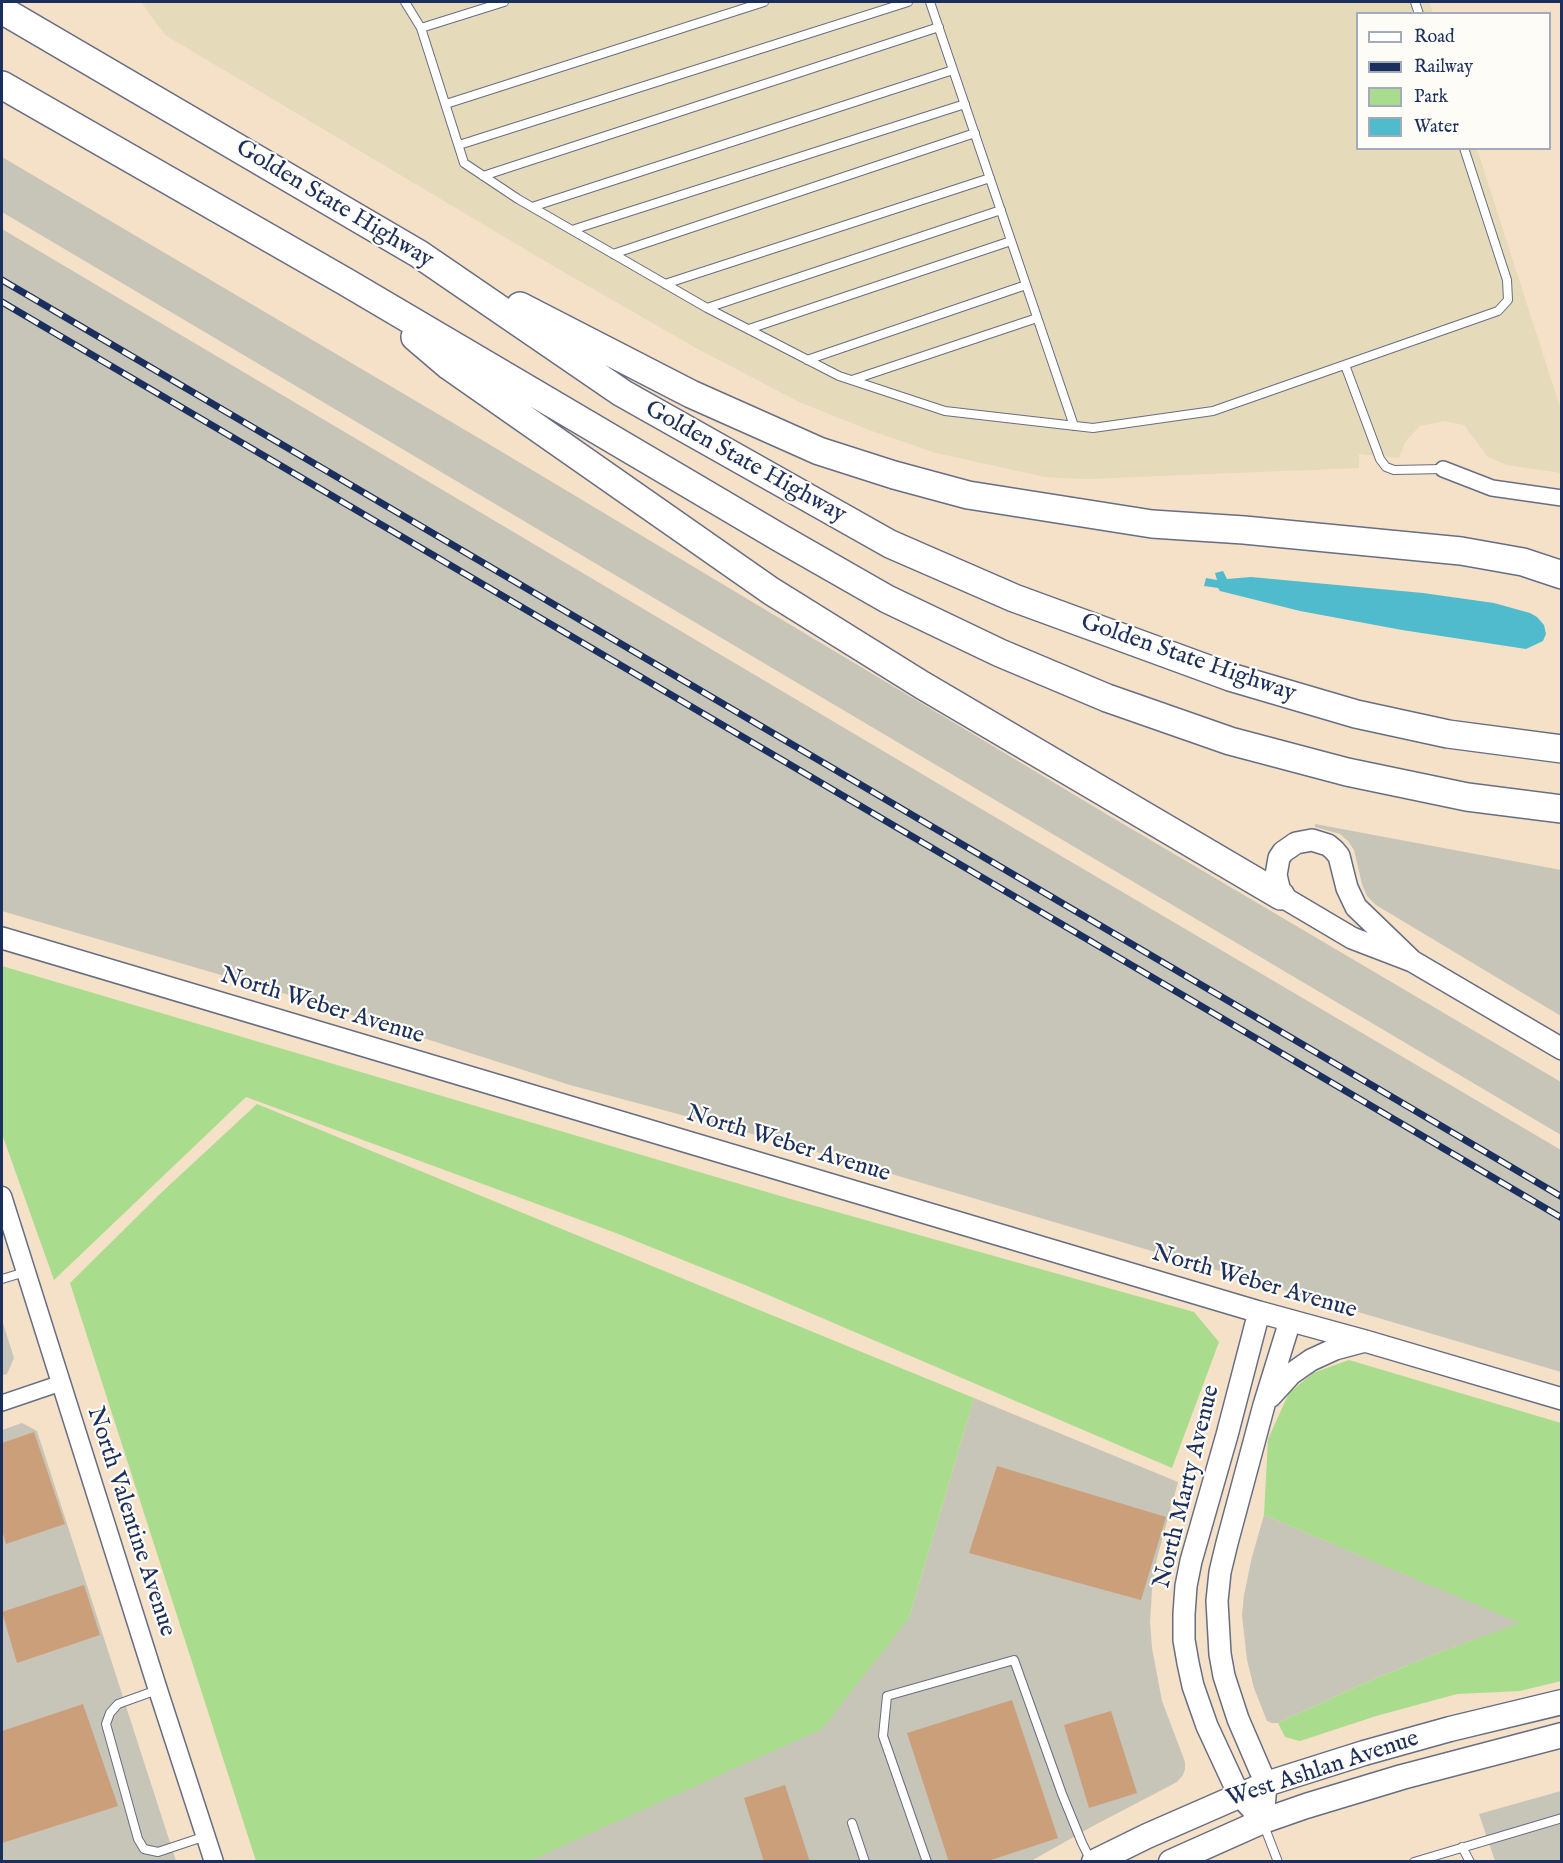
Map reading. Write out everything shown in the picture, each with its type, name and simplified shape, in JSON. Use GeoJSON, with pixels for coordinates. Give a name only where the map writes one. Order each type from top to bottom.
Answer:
{"type":"FeatureCollection","features":[{"type":"Feature","properties":{"kind":"highway","name":"Golden State Highway"},"geometry":{"type":"LineString","coordinates":[[2,10],[419,254],[622,393],[890,544],[1014,598],[1242,681],[1367,717],[1448,734],[1562,749]]}},
{"type":"Feature","properties":{"kind":"highway","name":"Golden State Highway"},"geometry":{"type":"LineString","coordinates":[[2,85],[346,282],[888,599],[1000,653],[1107,698],[1230,741],[1347,772],[1467,797],[1562,809]]}},
{"type":"Feature","properties":{"kind":"highway"},"geometry":{"type":"LineString","coordinates":[[419,254],[691,394],[819,451],[894,475],[968,495],[1141,522],[1461,551],[1523,561],[1562,575]]}},
{"type":"Feature","properties":{"kind":"highway"},"geometry":{"type":"LineString","coordinates":[[346,282],[449,366],[771,591],[922,685],[1281,896]]}},
{"type":"Feature","properties":{"kind":"main road"},"geometry":{"type":"LineString","coordinates":[[1412,961],[1356,907],[1349,894],[1340,856],[1328,845],[1312,840],[1304,841],[1290,846],[1283,852],[1279,858],[1276,875],[1281,896],[1352,938],[1412,961],[1562,1049]]}},
{"type":"Feature","properties":{"kind":"main road","name":"North Weber Avenue"},"geometry":{"type":"LineString","coordinates":[[2,938],[1259,1312],[1562,1399]]}},
{"type":"Feature","properties":{"kind":"main road","name":"North Marty Avenue"},"geometry":{"type":"LineString","coordinates":[[1259,1312],[1191,1561],[1186,1586],[1184,1640],[1193,1686],[1207,1726],[1239,1795],[1263,1821]]}},
{"type":"Feature","properties":{"kind":"main road"},"geometry":{"type":"LineString","coordinates":[[1263,1821],[1266,1784],[1230,1697],[1220,1654],[1217,1613],[1220,1572],[1227,1544],[1264,1405],[1290,1321]]}},
{"type":"Feature","properties":{"kind":"main road"},"geometry":{"type":"LineString","coordinates":[[1264,1405],[1280,1384],[1311,1360],[1335,1349],[1365,1341]]}},
{"type":"Feature","properties":{"kind":"main road","name":"West Ashlan Avenue"},"geometry":{"type":"LineString","coordinates":[[1093,1862],[1266,1784],[1450,1729],[1562,1702]]}},
{"type":"Feature","properties":{"kind":"main road","name":"West Ashlan Avenue"},"geometry":{"type":"LineString","coordinates":[[1171,1862],[1263,1821],[1306,1806],[1402,1777],[1562,1735]]}},
{"type":"Feature","properties":{"kind":"street"},"geometry":{"type":"LineString","coordinates":[[1443,469],[1492,488],[1562,498]]}},
{"type":"Feature","properties":{"kind":"street","name":"North Valentine Avenue"},"geometry":{"type":"LineString","coordinates":[[2,1196],[214,1862]]}},
{"type":"Feature","properties":{"kind":"street"},"geometry":{"type":"LineString","coordinates":[[2,1403],[61,1383]]}},
{"type":"Feature","properties":{"kind":"lane"},"geometry":{"type":"LineString","coordinates":[[405,2],[421,28],[465,163],[532,207],[665,284],[807,360],[839,376],[945,411],[1093,428],[1213,411],[1498,311],[1508,300],[1507,280],[1465,150]]}},
{"type":"Feature","properties":{"kind":"lane"},"geometry":{"type":"LineString","coordinates":[[421,28],[504,2]]}},
{"type":"Feature","properties":{"kind":"lane"},"geometry":{"type":"LineString","coordinates":[[446,104],[764,2]]}},
{"type":"Feature","properties":{"kind":"lane"},"geometry":{"type":"LineString","coordinates":[[459,145],[908,2]]}},
{"type":"Feature","properties":{"kind":"lane"},"geometry":{"type":"LineString","coordinates":[[930,2],[1074,426]]}},
{"type":"Feature","properties":{"kind":"lane"},"geometry":{"type":"LineString","coordinates":[[483,176],[939,27]]}},
{"type":"Feature","properties":{"kind":"lane"},"geometry":{"type":"LineString","coordinates":[[532,207],[953,70]]}},
{"type":"Feature","properties":{"kind":"lane"},"geometry":{"type":"LineString","coordinates":[[572,230],[965,104]]}},
{"type":"Feature","properties":{"kind":"lane"},"geometry":{"type":"LineString","coordinates":[[613,254],[975,133]]}},
{"type":"Feature","properties":{"kind":"lane"},"geometry":{"type":"LineString","coordinates":[[665,284],[990,178]]}},
{"type":"Feature","properties":{"kind":"lane"},"geometry":{"type":"LineString","coordinates":[[707,308],[1001,210]]}},
{"type":"Feature","properties":{"kind":"lane"},"geometry":{"type":"LineString","coordinates":[[748,329],[1011,241]]}},
{"type":"Feature","properties":{"kind":"lane"},"geometry":{"type":"LineString","coordinates":[[807,360],[1026,285]]}},
{"type":"Feature","properties":{"kind":"lane"},"geometry":{"type":"LineString","coordinates":[[852,380],[1037,318]]}},
{"type":"Feature","properties":{"kind":"lane"},"geometry":{"type":"LineString","coordinates":[[1345,365],[1380,459],[1386,467],[1394,470],[1443,469]]}},
{"type":"Feature","properties":{"kind":"lane"},"geometry":{"type":"LineString","coordinates":[[2,1279],[25,1272]]}},
{"type":"Feature","properties":{"kind":"lane"},"geometry":{"type":"LineString","coordinates":[[927,1862],[883,1736],[887,1696],[1014,1660],[1062,1794],[1082,1843],[1093,1862]]}},
{"type":"Feature","properties":{"kind":"lane"},"geometry":{"type":"LineString","coordinates":[[158,1690],[118,1704],[110,1713],[106,1724],[138,1839],[144,1849],[158,1852],[206,1836]]}},
{"type":"Feature","properties":{"kind":"lane"},"geometry":{"type":"LineString","coordinates":[[1414,1862],[1562,1818]]}},
{"type":"Feature","properties":{"kind":"lane"},"geometry":{"type":"LineString","coordinates":[[1263,1821],[1278,1862]]}},
{"type":"Feature","properties":{"kind":"lane"},"geometry":{"type":"LineString","coordinates":[[852,1823],[865,1862]]}},
{"type":"Feature","properties":{"kind":"lane"},"geometry":{"type":"LineString","coordinates":[[1462,1847],[1470,1862]]}},
{"type":"Feature","properties":{"kind":"shaded area"},"geometry":{"type":"Polygon","coordinates":[[[141,2],[1429,2],[1433,12],[1356,12],[1356,150],[1477,150],[1561,410],[1561,473],[1507,465],[1488,457],[1464,425],[1444,421],[1420,426],[1405,442],[1399,458],[1359,454],[1359,468],[1086,479],[1045,477],[936,453],[869,430],[799,402],[696,348],[555,267],[165,35],[141,2]]]}},
{"type":"Feature","properties":{"kind":"shaded area"},"geometry":{"type":"Polygon","coordinates":[[[2,157],[1561,1082],[1561,1135],[2,212],[2,157]]]}},
{"type":"Feature","properties":{"kind":"shaded area"},"geometry":{"type":"Polygon","coordinates":[[[2,229],[1561,1150],[1561,1372],[797,1146],[570,1085],[286,994],[2,911],[2,229]]]}},
{"type":"Feature","properties":{"kind":"shaded area"},"geometry":{"type":"Polygon","coordinates":[[[1315,824],[1561,870],[1561,1016],[1376,905],[1367,896],[1354,850],[1348,841],[1340,834],[1315,827],[1315,824]]]}},
{"type":"Feature","properties":{"kind":"shaded area"},"geometry":{"type":"Polygon","coordinates":[[[2,1320],[14,1358],[7,1374],[2,1375],[2,1320]]]}},
{"type":"Feature","properties":{"kind":"shaded area"},"geometry":{"type":"Polygon","coordinates":[[[974,1398],[1178,1482],[1157,1558],[1150,1622],[1152,1648],[1162,1701],[1185,1762],[1183,1775],[1177,1782],[1031,1861],[528,1862],[909,1618],[974,1398]]]}},
{"type":"Feature","properties":{"kind":"shaded area"},"geometry":{"type":"Polygon","coordinates":[[[22,1423],[37,1431],[176,1861],[2,1861],[2,1430],[22,1423]]]}},
{"type":"Feature","properties":{"kind":"shaded area"},"geometry":{"type":"Polygon","coordinates":[[[1264,1515],[1521,1623],[1435,1654],[1278,1723],[1267,1721],[1254,1688],[1247,1660],[1242,1615],[1252,1557],[1264,1515]]]}},
{"type":"Feature","properties":{"kind":"shaded area"},"geometry":{"type":"Polygon","coordinates":[[[1561,1791],[1561,1861],[1495,1861],[1479,1814],[1561,1791]]]}},
{"type":"Feature","properties":{"kind":"green space"},"geometry":{"type":"Polygon","coordinates":[[[2,966],[794,1200],[1194,1312],[1219,1342],[1172,1468],[745,1285],[616,1233],[246,1097],[54,1280],[2,1134],[2,966]]]}},
{"type":"Feature","properties":{"kind":"green space"},"geometry":{"type":"Polygon","coordinates":[[[257,1104],[974,1398],[909,1618],[822,1729],[529,1861],[256,1861],[70,1283],[162,1192],[257,1104]]]}},
{"type":"Feature","properties":{"kind":"green space"},"geometry":{"type":"Polygon","coordinates":[[[1349,1360],[1561,1423],[1561,1681],[1520,1691],[1457,1694],[1376,1716],[1300,1741],[1285,1737],[1278,1723],[1367,1682],[1520,1623],[1264,1515],[1268,1439],[1289,1393],[1313,1373],[1349,1360]]]}},
{"type":"Feature","properties":{"kind":"water"},"geometry":{"type":"Polygon","coordinates":[[[1223,571],[1227,579],[1251,577],[1423,593],[1494,603],[1537,617],[1544,625],[1546,634],[1543,641],[1526,649],[1402,630],[1300,611],[1204,586],[1206,578],[1217,580],[1215,573],[1223,571]]]}},
{"type":"Feature","properties":{"kind":"building"},"geometry":{"type":"Polygon","coordinates":[[[34,1432],[65,1524],[6,1544],[2,1530],[2,1443],[34,1432]]]}},
{"type":"Feature","properties":{"kind":"building"},"geometry":{"type":"Polygon","coordinates":[[[997,1466],[1166,1517],[1141,1600],[969,1553],[997,1466]]]}},
{"type":"Feature","properties":{"kind":"building"},"geometry":{"type":"Polygon","coordinates":[[[84,1585],[100,1635],[17,1663],[2,1612],[84,1585]]]}},
{"type":"Feature","properties":{"kind":"building"},"geometry":{"type":"Polygon","coordinates":[[[1012,1700],[1058,1838],[985,1862],[949,1862],[907,1733],[1012,1700]]]}},
{"type":"Feature","properties":{"kind":"building"},"geometry":{"type":"Polygon","coordinates":[[[83,1704],[118,1806],[2,1843],[2,1731],[83,1704]]]}},
{"type":"Feature","properties":{"kind":"building"},"geometry":{"type":"Polygon","coordinates":[[[1111,1711],[1137,1793],[1089,1808],[1064,1725],[1111,1711]]]}},
{"type":"Feature","properties":{"kind":"building"},"geometry":{"type":"Polygon","coordinates":[[[785,1785],[810,1862],[764,1862],[744,1798],[785,1785]]]}},
{"type":"Feature","properties":{"kind":"railway"},"geometry":{"type":"LineString","coordinates":[[2,280],[1562,1197]]}},
{"type":"Feature","properties":{"kind":"railway"},"geometry":{"type":"LineString","coordinates":[[2,302],[1562,1218]]}}]}
